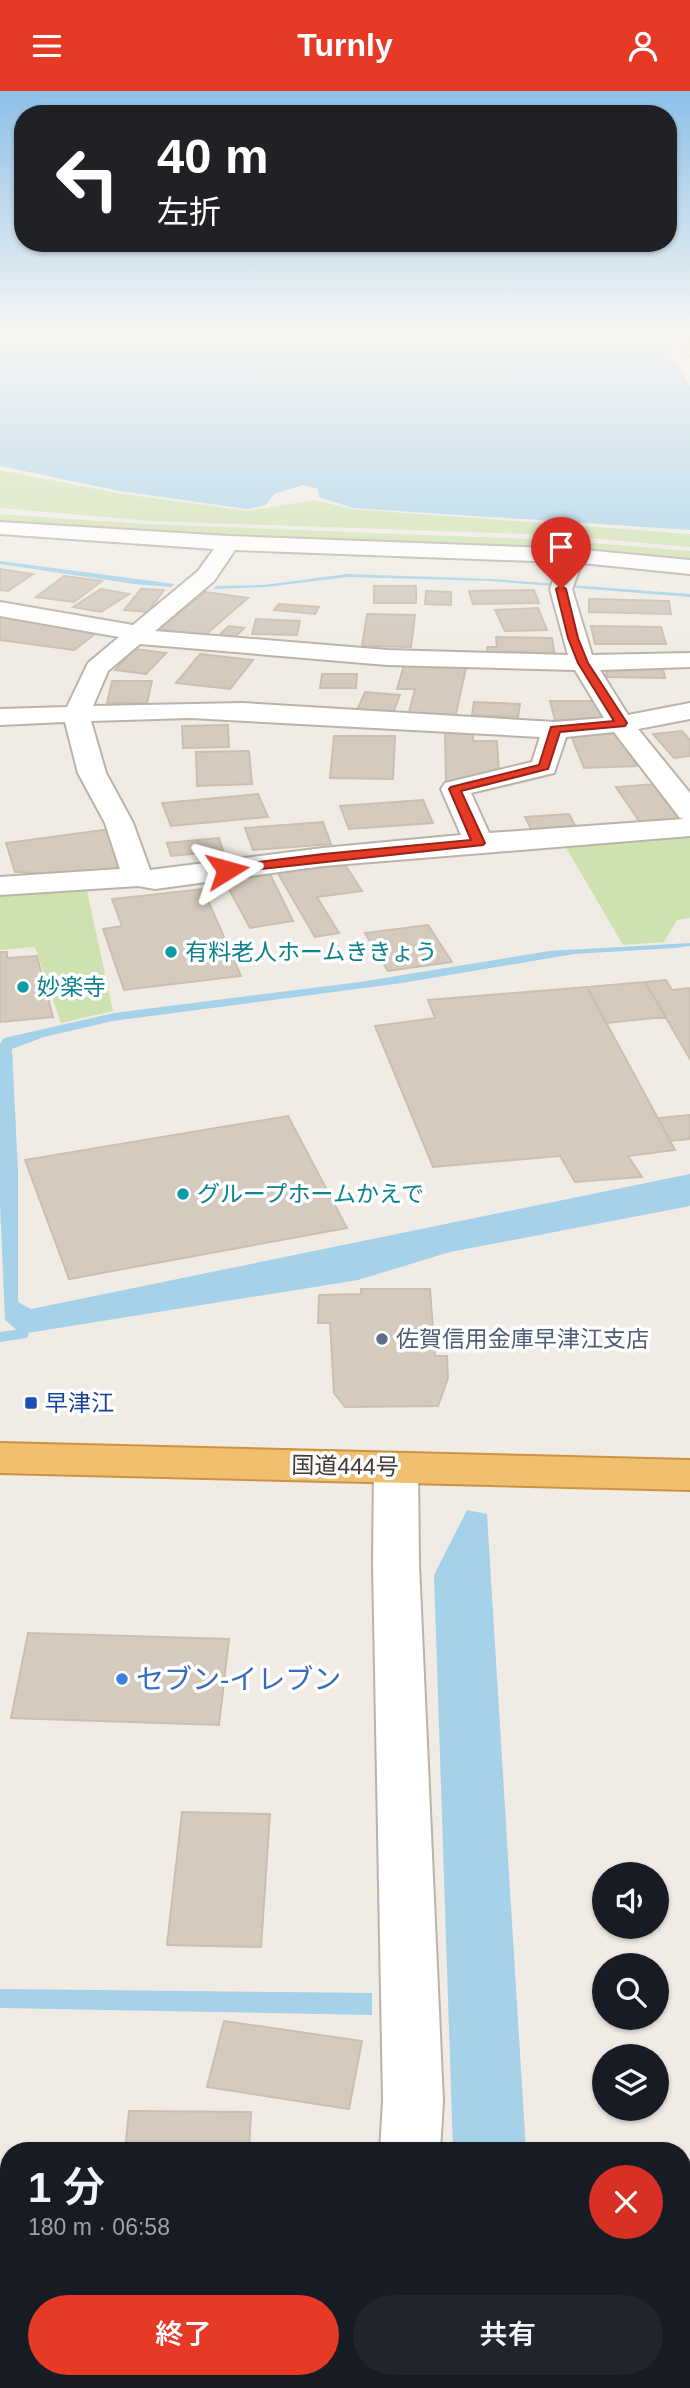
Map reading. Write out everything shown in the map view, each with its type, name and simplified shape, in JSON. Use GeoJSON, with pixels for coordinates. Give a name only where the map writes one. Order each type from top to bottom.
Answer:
{"type":"FeatureCollection","features":[{"type":"Feature","properties":{"kind":"highway","name":"国道444号"},"geometry":{"type":"LineString","coordinates":[[0,1458],[690,1475]]}},
{"type":"Feature","properties":{"kind":"street"},"geometry":{"type":"LineString","coordinates":[[0,528],[229,543],[574,557],[690,567]]}},
{"type":"Feature","properties":{"kind":"street"},"geometry":{"type":"LineString","coordinates":[[138,877],[119,823],[92,773],[76,715],[97,668],[206,576],[229,543]]}},
{"type":"Feature","properties":{"kind":"street"},"geometry":{"type":"LineString","coordinates":[[574,557],[562,585],[573,638],[583,663],[621,723],[690,812]]}},
{"type":"Feature","properties":{"kind":"street"},"geometry":{"type":"LineString","coordinates":[[0,609],[134,635],[344,655],[583,663],[690,660]]}},
{"type":"Feature","properties":{"kind":"street"},"geometry":{"type":"LineString","coordinates":[[0,717],[243,711],[555,730],[621,723],[690,711]]}},
{"type":"Feature","properties":{"kind":"street"},"geometry":{"type":"LineString","coordinates":[[479,843],[455,789],[544,767],[555,730]]}},
{"type":"Feature","properties":{"kind":"street"},"geometry":{"type":"LineString","coordinates":[[0,886],[138,877],[155,880],[323,857],[690,827]]}},
{"type":"Feature","properties":{"kind":"street"},"geometry":{"type":"LineString","coordinates":[[396,1468],[396,1564],[413,2101],[411,2142]]}},
{"type":"Feature","properties":{"kind":"green space"},"geometry":{"type":"Polygon","coordinates":[[[0,470],[116,493],[248,511],[314,500],[351,509],[690,534],[690,547],[555,535],[151,521],[0,508],[0,470]]]}},
{"type":"Feature","properties":{"kind":"green space"},"geometry":{"type":"Polygon","coordinates":[[[0,514],[145,524],[556,540],[690,551],[690,559],[594,551],[223,537],[0,522],[0,514]]]}},
{"type":"Feature","properties":{"kind":"green space"},"geometry":{"type":"Polygon","coordinates":[[[690,831],[690,918],[677,920],[664,942],[623,945],[564,844],[690,831]]]}},
{"type":"Feature","properties":{"kind":"green space"},"geometry":{"type":"Polygon","coordinates":[[[86,886],[113,1011],[61,1023],[35,947],[0,950],[0,892],[86,886]]]}},
{"type":"Feature","properties":{"kind":"water"},"geometry":{"type":"Polygon","coordinates":[[[0,439],[690,439],[690,530],[353,508],[319,497],[318,489],[303,485],[274,494],[266,505],[247,509],[120,491],[0,466],[0,439]]]}},
{"type":"Feature","properties":{"kind":"water"},"geometry":{"type":"Polygon","coordinates":[[[0,561],[175,584],[171,587],[134,584],[0,564],[0,561]]]}},
{"type":"Feature","properties":{"kind":"water"},"geometry":{"type":"Polygon","coordinates":[[[347,574],[492,579],[690,594],[690,597],[490,581],[347,577],[266,587],[214,589],[216,586],[264,585],[347,574]]]}},
{"type":"Feature","properties":{"kind":"water"},"geometry":{"type":"Polygon","coordinates":[[[690,943],[690,946],[675,948],[574,954],[402,983],[113,1021],[44,1037],[12,1049],[18,1171],[18,1302],[31,1309],[690,1174],[690,1206],[450,1252],[358,1280],[21,1334],[5,1320],[0,1204],[0,1044],[4,1038],[114,1013],[360,982],[549,951],[690,943]]]}},
{"type":"Feature","properties":{"kind":"water"},"geometry":{"type":"Polygon","coordinates":[[[467,1510],[487,1514],[525,2142],[453,2142],[434,1575],[467,1510]]]}},
{"type":"Feature","properties":{"kind":"water"},"geometry":{"type":"Polygon","coordinates":[[[0,1989],[372,1993],[372,2015],[0,2008],[0,1989]]]}},
{"type":"Feature","properties":{"kind":"building"},"geometry":{"type":"Polygon","coordinates":[[[0,569],[33,574],[8,591],[0,590],[0,569]]]}},
{"type":"Feature","properties":{"kind":"building"},"geometry":{"type":"Polygon","coordinates":[[[64,576],[102,581],[74,602],[36,597],[64,576]]]}},
{"type":"Feature","properties":{"kind":"building"},"geometry":{"type":"Polygon","coordinates":[[[374,586],[416,586],[416,603],[374,603],[374,586]]]}},
{"type":"Feature","properties":{"kind":"building"},"geometry":{"type":"Polygon","coordinates":[[[101,589],[129,594],[101,612],[73,607],[101,589]]]}},
{"type":"Feature","properties":{"kind":"building"},"geometry":{"type":"Polygon","coordinates":[[[141,589],[164,590],[148,612],[124,610],[141,589]]]}},
{"type":"Feature","properties":{"kind":"building"},"geometry":{"type":"Polygon","coordinates":[[[534,590],[539,603],[473,604],[469,591],[534,590]]]}},
{"type":"Feature","properties":{"kind":"building"},"geometry":{"type":"Polygon","coordinates":[[[426,591],[451,592],[451,605],[425,604],[426,591]]]}},
{"type":"Feature","properties":{"kind":"building"},"geometry":{"type":"Polygon","coordinates":[[[205,592],[248,598],[204,636],[160,629],[205,592]]]}},
{"type":"Feature","properties":{"kind":"building"},"geometry":{"type":"Polygon","coordinates":[[[589,599],[669,601],[671,614],[589,612],[589,599]]]}},
{"type":"Feature","properties":{"kind":"building"},"geometry":{"type":"Polygon","coordinates":[[[279,604],[319,607],[315,614],[274,610],[279,604]]]}},
{"type":"Feature","properties":{"kind":"building"},"geometry":{"type":"Polygon","coordinates":[[[538,608],[547,630],[505,631],[495,610],[538,608]]]}},
{"type":"Feature","properties":{"kind":"building"},"geometry":{"type":"Polygon","coordinates":[[[367,614],[415,615],[411,647],[362,646],[367,614]]]}},
{"type":"Feature","properties":{"kind":"building"},"geometry":{"type":"Polygon","coordinates":[[[0,617],[98,632],[74,650],[0,640],[0,617]]]}},
{"type":"Feature","properties":{"kind":"building"},"geometry":{"type":"Polygon","coordinates":[[[256,619],[300,621],[297,635],[252,634],[256,619]]]}},
{"type":"Feature","properties":{"kind":"building"},"geometry":{"type":"Polygon","coordinates":[[[229,626],[244,628],[231,641],[215,639],[229,626]]]}},
{"type":"Feature","properties":{"kind":"building"},"geometry":{"type":"Polygon","coordinates":[[[591,626],[661,627],[666,644],[595,644],[591,626]]]}},
{"type":"Feature","properties":{"kind":"building"},"geometry":{"type":"Polygon","coordinates":[[[496,637],[552,638],[555,657],[488,657],[487,647],[497,647],[496,637]]]}},
{"type":"Feature","properties":{"kind":"building"},"geometry":{"type":"Polygon","coordinates":[[[135,649],[166,653],[146,674],[115,670],[135,649]]]}},
{"type":"Feature","properties":{"kind":"building"},"geometry":{"type":"Polygon","coordinates":[[[200,654],[253,660],[230,689],[176,683],[200,654]]]}},
{"type":"Feature","properties":{"kind":"building"},"geometry":{"type":"Polygon","coordinates":[[[605,663],[662,664],[665,678],[607,677],[605,663]]]}},
{"type":"Feature","properties":{"kind":"building"},"geometry":{"type":"Polygon","coordinates":[[[404,665],[466,668],[455,718],[408,716],[415,689],[397,689],[404,665]]]}},
{"type":"Feature","properties":{"kind":"building"},"geometry":{"type":"Polygon","coordinates":[[[322,674],[357,674],[356,688],[320,688],[322,674]]]}},
{"type":"Feature","properties":{"kind":"building"},"geometry":{"type":"Polygon","coordinates":[[[112,681],[152,681],[147,703],[107,703],[112,681]]]}},
{"type":"Feature","properties":{"kind":"building"},"geometry":{"type":"Polygon","coordinates":[[[365,692],[400,695],[393,713],[357,710],[365,692]]]}},
{"type":"Feature","properties":{"kind":"building"},"geometry":{"type":"Polygon","coordinates":[[[550,701],[596,701],[602,719],[555,720],[550,701]]]}},
{"type":"Feature","properties":{"kind":"building"},"geometry":{"type":"Polygon","coordinates":[[[474,702],[520,704],[518,717],[472,715],[474,702]]]}},
{"type":"Feature","properties":{"kind":"building"},"geometry":{"type":"Polygon","coordinates":[[[228,725],[229,747],[183,748],[182,726],[228,725]]]}},
{"type":"Feature","properties":{"kind":"building"},"geometry":{"type":"Polygon","coordinates":[[[621,731],[636,766],[584,768],[570,733],[621,731]]]}},
{"type":"Feature","properties":{"kind":"building"},"geometry":{"type":"Polygon","coordinates":[[[682,731],[690,740],[690,756],[674,758],[653,734],[682,731]]]}},
{"type":"Feature","properties":{"kind":"building"},"geometry":{"type":"Polygon","coordinates":[[[445,732],[473,732],[473,741],[497,741],[499,774],[446,783],[445,732]]]}},
{"type":"Feature","properties":{"kind":"building"},"geometry":{"type":"Polygon","coordinates":[[[334,736],[395,736],[393,779],[330,778],[334,736]]]}},
{"type":"Feature","properties":{"kind":"building"},"geometry":{"type":"Polygon","coordinates":[[[249,751],[252,784],[197,786],[196,752],[249,751]]]}},
{"type":"Feature","properties":{"kind":"building"},"geometry":{"type":"Polygon","coordinates":[[[655,784],[681,821],[641,824],[616,787],[655,784]]]}},
{"type":"Feature","properties":{"kind":"building"},"geometry":{"type":"Polygon","coordinates":[[[258,794],[268,817],[171,826],[162,803],[258,794]]]}},
{"type":"Feature","properties":{"kind":"building"},"geometry":{"type":"Polygon","coordinates":[[[423,800],[433,823],[349,829],[340,806],[423,800]]]}},
{"type":"Feature","properties":{"kind":"building"},"geometry":{"type":"Polygon","coordinates":[[[569,814],[576,827],[532,831],[525,817],[569,814]]]}},
{"type":"Feature","properties":{"kind":"building"},"geometry":{"type":"Polygon","coordinates":[[[323,822],[331,844],[253,850],[245,828],[323,822]]]}},
{"type":"Feature","properties":{"kind":"building"},"geometry":{"type":"Polygon","coordinates":[[[110,829],[120,868],[69,874],[15,872],[6,843],[110,829]]]}},
{"type":"Feature","properties":{"kind":"building"},"geometry":{"type":"Polygon","coordinates":[[[219,838],[223,851],[171,856],[167,843],[219,838]]]}},
{"type":"Feature","properties":{"kind":"building"},"geometry":{"type":"Polygon","coordinates":[[[344,863],[362,891],[317,897],[339,933],[315,937],[277,872],[344,863]]]}},
{"type":"Feature","properties":{"kind":"building"},"geometry":{"type":"Polygon","coordinates":[[[269,872],[293,921],[250,928],[223,878],[269,872]]]}},
{"type":"Feature","properties":{"kind":"building","name":"有料老人ホームききょう"},"geometry":{"type":"Polygon","coordinates":[[[203,889],[241,976],[124,990],[103,929],[122,926],[112,899],[203,889]]]}},
{"type":"Feature","properties":{"kind":"building"},"geometry":{"type":"Polygon","coordinates":[[[428,925],[452,962],[388,971],[365,933],[428,925]]]}},
{"type":"Feature","properties":{"kind":"building","name":"妙楽寺"},"geometry":{"type":"Polygon","coordinates":[[[0,952],[7,952],[7,958],[37,956],[53,1017],[0,1022],[0,952]]]}},
{"type":"Feature","properties":{"kind":"building"},"geometry":{"type":"Polygon","coordinates":[[[666,980],[672,990],[690,988],[690,1059],[645,982],[666,980]]]}},
{"type":"Feature","properties":{"kind":"building"},"geometry":{"type":"Polygon","coordinates":[[[645,982],[666,1017],[606,1023],[587,987],[645,982]]]}},
{"type":"Feature","properties":{"kind":"building"},"geometry":{"type":"Polygon","coordinates":[[[587,987],[675,1150],[628,1156],[642,1177],[575,1182],[560,1156],[433,1167],[375,1026],[435,1018],[428,1000],[587,987]]]}},
{"type":"Feature","properties":{"kind":"building"},"geometry":{"type":"Polygon","coordinates":[[[690,1115],[690,1139],[670,1141],[658,1118],[690,1115]]]}},
{"type":"Feature","properties":{"kind":"building","name":"グループホームかえで"},"geometry":{"type":"Polygon","coordinates":[[[288,1116],[347,1228],[69,1279],[25,1160],[288,1116]]]}},
{"type":"Feature","properties":{"kind":"building","name":"佐賀信用金庫早津江支店"},"geometry":{"type":"Polygon","coordinates":[[[361,1289],[430,1289],[435,1356],[447,1356],[448,1378],[438,1406],[345,1407],[334,1393],[330,1323],[318,1323],[319,1295],[361,1294],[361,1289]]]}},
{"type":"Feature","properties":{"kind":"building","name":"セブン-イレブン"},"geometry":{"type":"Polygon","coordinates":[[[28,1633],[229,1639],[219,1725],[11,1718],[28,1633]]]}},
{"type":"Feature","properties":{"kind":"building"},"geometry":{"type":"Polygon","coordinates":[[[182,1812],[270,1814],[261,1947],[167,1945],[182,1812]]]}},
{"type":"Feature","properties":{"kind":"building"},"geometry":{"type":"Polygon","coordinates":[[[224,2021],[362,2041],[349,2109],[207,2087],[224,2021]]]}},
{"type":"Feature","properties":{"kind":"building"},"geometry":{"type":"Polygon","coordinates":[[[129,2111],[251,2112],[249,2142],[126,2142],[129,2111]]]}},
{"type":"Feature","properties":{"kind":"waterway"},"geometry":{"type":"LineString","coordinates":[[0,1337],[21,1334]]}},
{"type":"Feature","properties":{"kind":"place","name":"有料老人ホームききょう"},"geometry":{"type":"Point","coordinates":[171,952]}},
{"type":"Feature","properties":{"kind":"place","name":"妙楽寺"},"geometry":{"type":"Point","coordinates":[23,987]}},
{"type":"Feature","properties":{"kind":"place","name":"グループホームかえで"},"geometry":{"type":"Point","coordinates":[183,1194]}},
{"type":"Feature","properties":{"kind":"place","name":"佐賀信用金庫早津江支店"},"geometry":{"type":"Point","coordinates":[382,1339]}},
{"type":"Feature","properties":{"kind":"place","name":"早津江"},"geometry":{"type":"Point","coordinates":[31,1403]}},
{"type":"Feature","properties":{"kind":"place","name":"セブン-イレブン"},"geometry":{"type":"Point","coordinates":[122,1679]}},
{"type":"Feature","properties":{"kind":"route"},"geometry":{"type":"LineString","coordinates":[[227,870],[323,857],[479,843],[455,789],[544,767],[555,730],[621,723],[583,663],[573,638],[561,589]]}}]}
